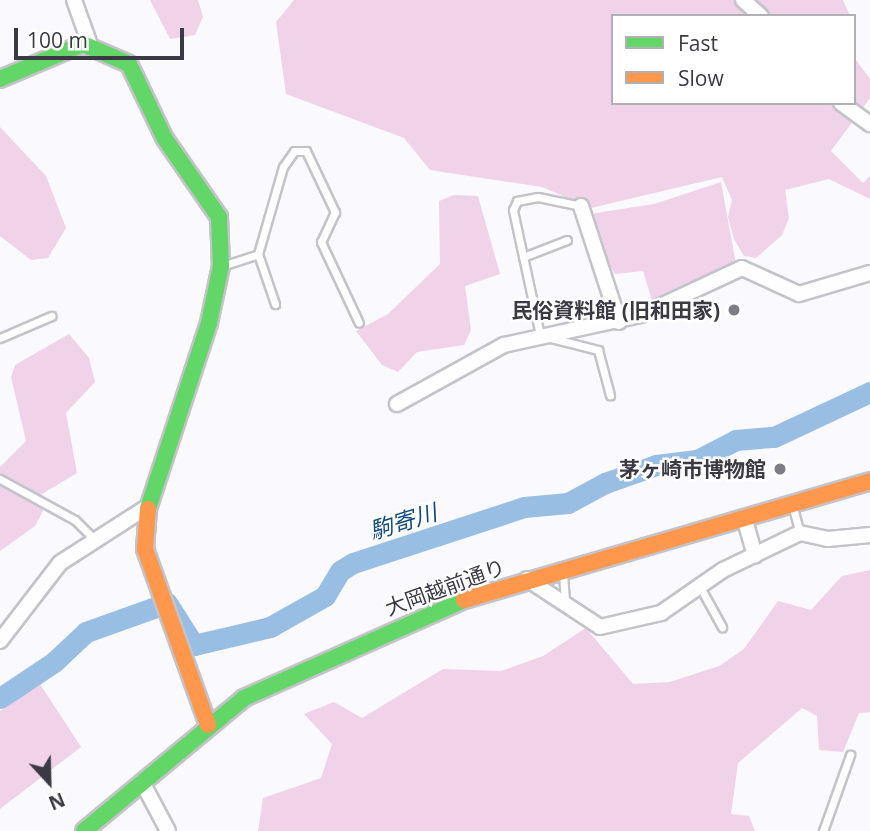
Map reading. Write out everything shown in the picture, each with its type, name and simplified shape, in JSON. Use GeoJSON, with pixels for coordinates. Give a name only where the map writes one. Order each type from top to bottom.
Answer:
{"type":"FeatureCollection","features":[{"type":"Feature","properties":{"kind":"street"},"geometry":{"type":"LineString","coordinates":[[74,0],[90,45]]}},
{"type":"Feature","properties":{"kind":"street"},"geometry":{"type":"LineString","coordinates":[[743,0],[759,14]]}},
{"type":"Feature","properties":{"kind":"street"},"geometry":{"type":"LineString","coordinates":[[0,79],[64,50],[90,45],[129,64],[137,75],[165,139],[219,217],[221,266],[209,323],[144,509],[145,549],[208,725]]}},
{"type":"Feature","properties":{"kind":"street"},"geometry":{"type":"LineString","coordinates":[[844,105],[870,124]]}},
{"type":"Feature","properties":{"kind":"street"},"geometry":{"type":"LineString","coordinates":[[581,206],[619,322]]}},
{"type":"Feature","properties":{"kind":"street"},"geometry":{"type":"LineString","coordinates":[[397,404],[536,334],[619,322],[742,268],[799,294],[870,274]]}},
{"type":"Feature","properties":{"kind":"street","name":"大岡越前通り"},"geometry":{"type":"LineString","coordinates":[[84,831],[208,725],[287,675],[432,611],[527,579],[870,481]]}},
{"type":"Feature","properties":{"kind":"street"},"geometry":{"type":"LineString","coordinates":[[0,641],[18,625],[49,574],[144,509]]}},
{"type":"Feature","properties":{"kind":"street"},"geometry":{"type":"LineString","coordinates":[[744,517],[755,555]]}},
{"type":"Feature","properties":{"kind":"street"},"geometry":{"type":"LineString","coordinates":[[527,579],[600,627],[661,613],[699,586],[800,533],[828,539],[870,535]]}},
{"type":"Feature","properties":{"kind":"street"},"geometry":{"type":"LineString","coordinates":[[142,782],[168,831]]}},
{"type":"Feature","properties":{"kind":"lane"},"geometry":{"type":"LineString","coordinates":[[275,304],[258,254],[283,167],[294,150],[306,151],[335,212],[321,242],[359,323]]}},
{"type":"Feature","properties":{"kind":"lane"},"geometry":{"type":"LineString","coordinates":[[581,206],[538,197],[517,201],[513,219],[523,257],[536,334],[598,350],[610,395]]}},
{"type":"Feature","properties":{"kind":"lane"},"geometry":{"type":"LineString","coordinates":[[523,257],[567,240]]}},
{"type":"Feature","properties":{"kind":"lane"},"geometry":{"type":"LineString","coordinates":[[221,266],[258,254]]}},
{"type":"Feature","properties":{"kind":"lane"},"geometry":{"type":"LineString","coordinates":[[0,338],[51,316]]}},
{"type":"Feature","properties":{"kind":"lane"},"geometry":{"type":"LineString","coordinates":[[41,320],[46,331]]}},
{"type":"Feature","properties":{"kind":"lane"},"geometry":{"type":"LineString","coordinates":[[0,479],[75,520],[96,540]]}},
{"type":"Feature","properties":{"kind":"lane"},"geometry":{"type":"LineString","coordinates":[[792,503],[800,533]]}},
{"type":"Feature","properties":{"kind":"lane"},"geometry":{"type":"LineString","coordinates":[[562,569],[565,604]]}},
{"type":"Feature","properties":{"kind":"lane"},"geometry":{"type":"LineString","coordinates":[[699,586],[722,627]]}},
{"type":"Feature","properties":{"kind":"lane"},"geometry":{"type":"LineString","coordinates":[[823,831],[850,755]]}},
{"type":"Feature","properties":{"kind":"shaded area"},"geometry":{"type":"Polygon","coordinates":[[[150,0],[198,0],[203,17],[195,35],[170,39],[150,0]]]}},
{"type":"Feature","properties":{"kind":"shaded area"},"geometry":{"type":"Polygon","coordinates":[[[294,0],[843,0],[849,14],[611,14],[611,105],[856,105],[856,60],[870,79],[870,98],[831,151],[863,183],[870,176],[870,199],[829,179],[785,190],[789,218],[782,235],[756,258],[744,256],[734,239],[728,217],[732,200],[722,177],[591,208],[542,187],[430,170],[404,138],[286,94],[276,22],[294,0]]]}},
{"type":"Feature","properties":{"kind":"shaded area"},"geometry":{"type":"Polygon","coordinates":[[[0,127],[46,176],[66,228],[48,258],[31,260],[0,236],[0,127]]]}},
{"type":"Feature","properties":{"kind":"shaded area"},"geometry":{"type":"Polygon","coordinates":[[[721,182],[736,264],[653,304],[643,271],[615,274],[593,237],[590,214],[654,204],[721,182]]]}},
{"type":"Feature","properties":{"kind":"shaded area"},"geometry":{"type":"Polygon","coordinates":[[[454,195],[478,196],[500,274],[465,286],[471,330],[464,345],[417,352],[398,372],[382,365],[356,331],[388,314],[440,264],[439,201],[454,195]]]}},
{"type":"Feature","properties":{"kind":"shaded area"},"geometry":{"type":"Polygon","coordinates":[[[69,334],[89,358],[95,382],[66,413],[77,473],[37,497],[43,511],[35,526],[0,551],[0,467],[26,441],[11,377],[15,365],[69,334]]]}},
{"type":"Feature","properties":{"kind":"shaded area"},"geometry":{"type":"Polygon","coordinates":[[[870,570],[870,712],[859,713],[843,752],[819,750],[817,716],[802,708],[738,763],[731,814],[749,816],[755,831],[258,831],[263,798],[321,778],[332,744],[304,714],[334,702],[362,718],[443,669],[501,671],[543,656],[586,628],[633,684],[670,682],[719,666],[744,649],[778,601],[811,610],[842,576],[870,570]]]}},
{"type":"Feature","properties":{"kind":"shaded area"},"geometry":{"type":"Polygon","coordinates":[[[40,684],[81,747],[0,809],[0,711],[40,684]]]}},
{"type":"Feature","properties":{"kind":"waterway","name":"駒寄川"},"geometry":{"type":"LineString","coordinates":[[0,698],[54,662],[86,632],[167,603],[194,645],[270,627],[325,596],[340,571],[353,563],[524,507],[568,503],[605,483],[656,465],[697,460],[736,440],[774,437],[870,392]]}},
{"type":"Feature","properties":{"kind":"traffic: fast"},"geometry":{"type":"LineString","coordinates":[[0,79],[83,44],[129,64],[165,139],[219,217],[221,266],[209,323],[148,509]]}},
{"type":"Feature","properties":{"kind":"traffic: fast"},"geometry":{"type":"LineString","coordinates":[[84,831],[244,698],[464,600]]}},
{"type":"Feature","properties":{"kind":"traffic: slow"},"geometry":{"type":"LineString","coordinates":[[464,600],[870,481]]}},
{"type":"Feature","properties":{"kind":"traffic: slow"},"geometry":{"type":"LineString","coordinates":[[148,509],[145,549],[208,725]]}},
{"type":"Feature","properties":{"kind":"place","name":"民俗資料館 (旧和田家)"},"geometry":{"type":"Point","coordinates":[734,310]}},
{"type":"Feature","properties":{"kind":"place","name":"茅ヶ崎市博物館"},"geometry":{"type":"Point","coordinates":[780,469]}}]}
